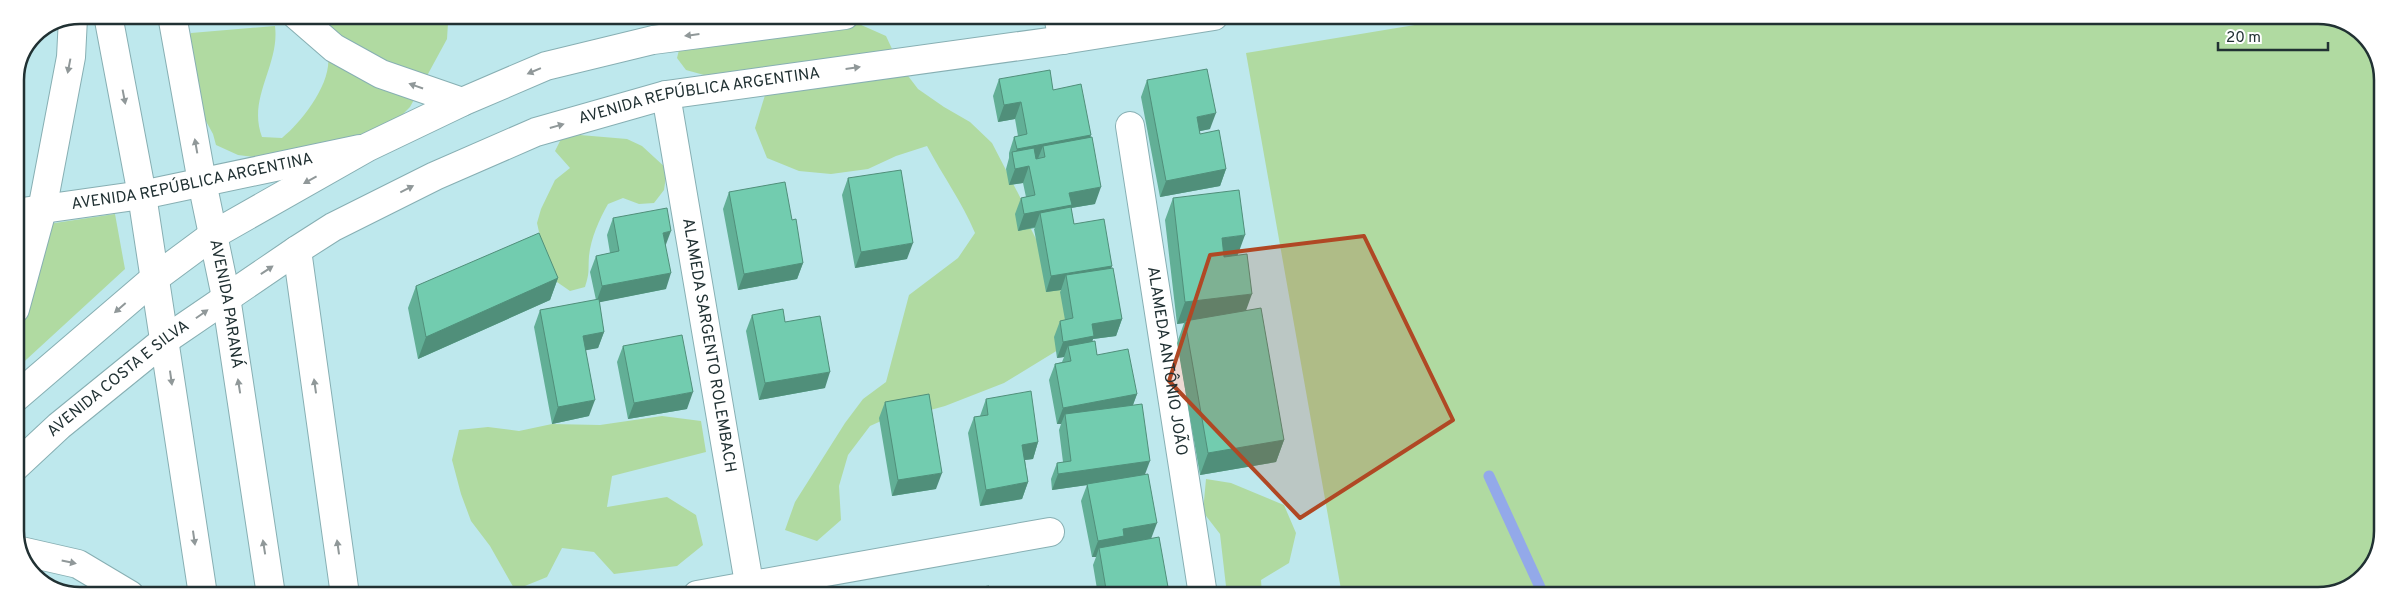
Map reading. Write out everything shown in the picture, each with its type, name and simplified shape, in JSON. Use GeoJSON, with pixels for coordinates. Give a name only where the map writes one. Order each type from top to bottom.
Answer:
{"type":"FeatureCollection","features":[{"type":"Feature","properties":{"kind":"main road"},"geometry":{"type":"LineString","coordinates":[[110,24],[142,195],[201,587]]}},
{"type":"Feature","properties":{"kind":"main road","name":"AVENIDA PARANÁ"},"geometry":{"type":"LineString","coordinates":[[174,24],[202,182],[226,297],[270,587]]}},
{"type":"Feature","properties":{"kind":"main road"},"geometry":{"type":"LineString","coordinates":[[306,24],[334,48],[381,74],[462,102]]}},
{"type":"Feature","properties":{"kind":"main road","name":"AVENIDA REPÚBLICA ARGENTINA"},"geometry":{"type":"LineString","coordinates":[[213,235],[368,147],[462,102],[546,66],[654,40],[781,24]]}},
{"type":"Feature","properties":{"kind":"main road","name":"AVENIDA REPÚBLICA ARGENTINA"},"geometry":{"type":"LineString","coordinates":[[226,297],[333,227],[435,176],[536,132],[666,94],[1060,28],[1111,24]]}},
{"type":"Feature","properties":{"kind":"main road"},"geometry":{"type":"LineString","coordinates":[[24,242],[28,212],[71,57],[73,25]]}},
{"type":"Feature","properties":{"kind":"main road","name":"ALAMEDA SARGENTO ROLEMBACH"},"geometry":{"type":"LineString","coordinates":[[666,94],[749,587]]}},
{"type":"Feature","properties":{"kind":"main road","name":"ALAMEDA ANTÔNIO JOÃO"},"geometry":{"type":"LineString","coordinates":[[1130,126],[1202,587]]}},
{"type":"Feature","properties":{"kind":"main road","name":"AVENIDA REPÚBLICA ARGENTINA"},"geometry":{"type":"LineString","coordinates":[[28,212],[142,195],[368,147]]}},
{"type":"Feature","properties":{"kind":"main road"},"geometry":{"type":"LineString","coordinates":[[24,390],[155,278],[213,235]]}},
{"type":"Feature","properties":{"kind":"main road"},"geometry":{"type":"LineString","coordinates":[[296,250],[344,587]]}},
{"type":"Feature","properties":{"kind":"main road","name":"AVENIDA COSTA E SILVA"},"geometry":{"type":"LineString","coordinates":[[24,459],[59,426],[165,340],[226,297]]}},
{"type":"Feature","properties":{"kind":"main road"},"geometry":{"type":"LineString","coordinates":[[770,587],[1050,532]]}},
{"type":"Feature","properties":{"kind":"main road"},"geometry":{"type":"LineString","coordinates":[[28,553],[78,564],[117,587]]}},
{"type":"Feature","properties":{"kind":"highlighted area"},"geometry":{"type":"Polygon","coordinates":[[[1364,236],[1453,420],[1300,518],[1169,381],[1210,255],[1364,236]]]}},
{"type":"Feature","properties":{"kind":"green space"},"geometry":{"type":"Polygon","coordinates":[[[320,24],[448,24],[447,39],[410,107],[399,118],[367,137],[263,158],[238,155],[216,145],[213,134],[196,103],[185,43],[191,33],[275,26],[273,54],[261,95],[258,123],[262,137],[282,138],[298,122],[314,101],[325,78],[328,56],[320,24]]]}},
{"type":"Feature","properties":{"kind":"green space"},"geometry":{"type":"Polygon","coordinates":[[[818,24],[859,24],[886,36],[899,64],[918,89],[970,122],[992,143],[1021,199],[1030,227],[1060,287],[1068,322],[1058,350],[1004,383],[945,406],[916,414],[901,412],[870,426],[848,455],[839,486],[841,520],[817,541],[785,530],[795,502],[845,423],[863,399],[886,382],[909,295],[958,258],[975,233],[927,146],[896,156],[868,169],[831,174],[799,171],[767,158],[755,128],[765,95],[742,73],[704,75],[686,70],[677,58],[681,42],[818,24]]]}},
{"type":"Feature","properties":{"kind":"green space"},"geometry":{"type":"Polygon","coordinates":[[[1421,24],[2318,24],[2329,25],[2346,31],[2367,52],[2374,76],[2374,531],[2373,542],[2367,559],[2349,578],[2329,586],[2318,587],[1341,587],[1246,53],[1421,24]]]}},
{"type":"Feature","properties":{"kind":"green space"},"geometry":{"type":"Polygon","coordinates":[[[580,135],[627,139],[642,146],[667,169],[664,190],[654,203],[639,204],[623,198],[608,204],[592,243],[585,287],[570,291],[557,282],[547,268],[537,223],[541,209],[555,180],[570,168],[555,151],[562,137],[580,135]]]}},
{"type":"Feature","properties":{"kind":"green space"},"geometry":{"type":"Polygon","coordinates":[[[115,214],[125,269],[24,362],[24,228],[115,214]]]}},
{"type":"Feature","properties":{"kind":"green space"},"geometry":{"type":"Polygon","coordinates":[[[662,416],[701,421],[706,452],[612,476],[607,507],[667,497],[696,515],[703,545],[677,566],[614,574],[594,552],[562,548],[547,577],[522,587],[513,587],[490,546],[471,521],[461,494],[452,460],[459,430],[488,427],[519,431],[552,424],[600,425],[662,416]]]}},
{"type":"Feature","properties":{"kind":"green space"},"geometry":{"type":"Polygon","coordinates":[[[1206,479],[1231,483],[1284,505],[1296,533],[1289,563],[1261,580],[1261,587],[1226,587],[1220,534],[1203,512],[1206,479]]]}},
{"type":"Feature","properties":{"kind":"building"},"geometry":{"type":"Polygon","coordinates":[[[1207,69],[1216,113],[1197,117],[1200,134],[1219,130],[1226,169],[1166,181],[1147,80],[1207,69]]]}},
{"type":"Feature","properties":{"kind":"building"},"geometry":{"type":"Polygon","coordinates":[[[1050,70],[1053,90],[1081,84],[1091,135],[1017,149],[1014,137],[1027,134],[1021,102],[1004,105],[999,79],[1050,70]]]}},
{"type":"Feature","properties":{"kind":"building"},"geometry":{"type":"Polygon","coordinates":[[[1092,137],[1101,187],[1069,193],[1072,205],[1024,214],[1021,198],[1035,195],[1029,166],[1015,169],[1012,152],[1034,148],[1036,159],[1045,157],[1043,146],[1092,137]]]}},
{"type":"Feature","properties":{"kind":"building"},"geometry":{"type":"Polygon","coordinates":[[[901,170],[913,243],[861,252],[848,178],[901,170]]]}},
{"type":"Feature","properties":{"kind":"building"},"geometry":{"type":"Polygon","coordinates":[[[785,182],[792,220],[796,219],[803,263],[744,274],[729,192],[785,182]]]}},
{"type":"Feature","properties":{"kind":"building"},"geometry":{"type":"Polygon","coordinates":[[[1239,190],[1245,235],[1222,238],[1224,257],[1247,254],[1252,294],[1185,302],[1173,198],[1239,190]]]}},
{"type":"Feature","properties":{"kind":"building"},"geometry":{"type":"Polygon","coordinates":[[[1071,207],[1074,224],[1104,219],[1112,266],[1051,276],[1040,213],[1071,207]]]}},
{"type":"Feature","properties":{"kind":"building"},"geometry":{"type":"Polygon","coordinates":[[[667,208],[671,231],[663,233],[671,273],[602,286],[596,256],[619,251],[613,218],[667,208]]]}},
{"type":"Feature","properties":{"kind":"building"},"geometry":{"type":"Polygon","coordinates":[[[539,233],[558,278],[426,337],[416,286],[539,233]]]}},
{"type":"Feature","properties":{"kind":"building"},"geometry":{"type":"Polygon","coordinates":[[[1113,268],[1122,319],[1092,324],[1094,336],[1063,342],[1060,321],[1073,318],[1066,275],[1113,268]]]}},
{"type":"Feature","properties":{"kind":"building"},"geometry":{"type":"Polygon","coordinates":[[[599,299],[604,332],[583,336],[595,400],[558,407],[540,310],[599,299]]]}},
{"type":"Feature","properties":{"kind":"building"},"geometry":{"type":"Polygon","coordinates":[[[1261,308],[1284,440],[1208,453],[1185,321],[1261,308]]]}},
{"type":"Feature","properties":{"kind":"building"},"geometry":{"type":"Polygon","coordinates":[[[783,309],[785,322],[820,316],[830,372],[765,383],[752,315],[783,309]]]}},
{"type":"Feature","properties":{"kind":"building"},"geometry":{"type":"Polygon","coordinates":[[[682,335],[693,392],[634,403],[623,346],[682,335]]]}},
{"type":"Feature","properties":{"kind":"building"},"geometry":{"type":"Polygon","coordinates":[[[1095,341],[1097,355],[1128,349],[1137,394],[1063,408],[1055,364],[1071,361],[1068,346],[1095,341]]]}},
{"type":"Feature","properties":{"kind":"building"},"geometry":{"type":"Polygon","coordinates":[[[1031,391],[1038,442],[1022,445],[1028,482],[986,490],[974,417],[988,415],[986,399],[1031,391]]]}},
{"type":"Feature","properties":{"kind":"building"},"geometry":{"type":"Polygon","coordinates":[[[929,394],[942,473],[898,480],[885,402],[929,394]]]}},
{"type":"Feature","properties":{"kind":"building"},"geometry":{"type":"Polygon","coordinates":[[[1142,404],[1150,461],[1058,474],[1057,463],[1071,461],[1065,414],[1142,404]]]}},
{"type":"Feature","properties":{"kind":"building"},"geometry":{"type":"Polygon","coordinates":[[[1148,474],[1157,523],[1123,529],[1124,536],[1098,541],[1087,484],[1148,474]]]}},
{"type":"Feature","properties":{"kind":"building"},"geometry":{"type":"Polygon","coordinates":[[[1159,537],[1168,587],[1106,587],[1099,548],[1159,537]]]}},
{"type":"Feature","properties":{"kind":"waterway"},"geometry":{"type":"LineString","coordinates":[[1489,476],[1540,587]]}}]}
